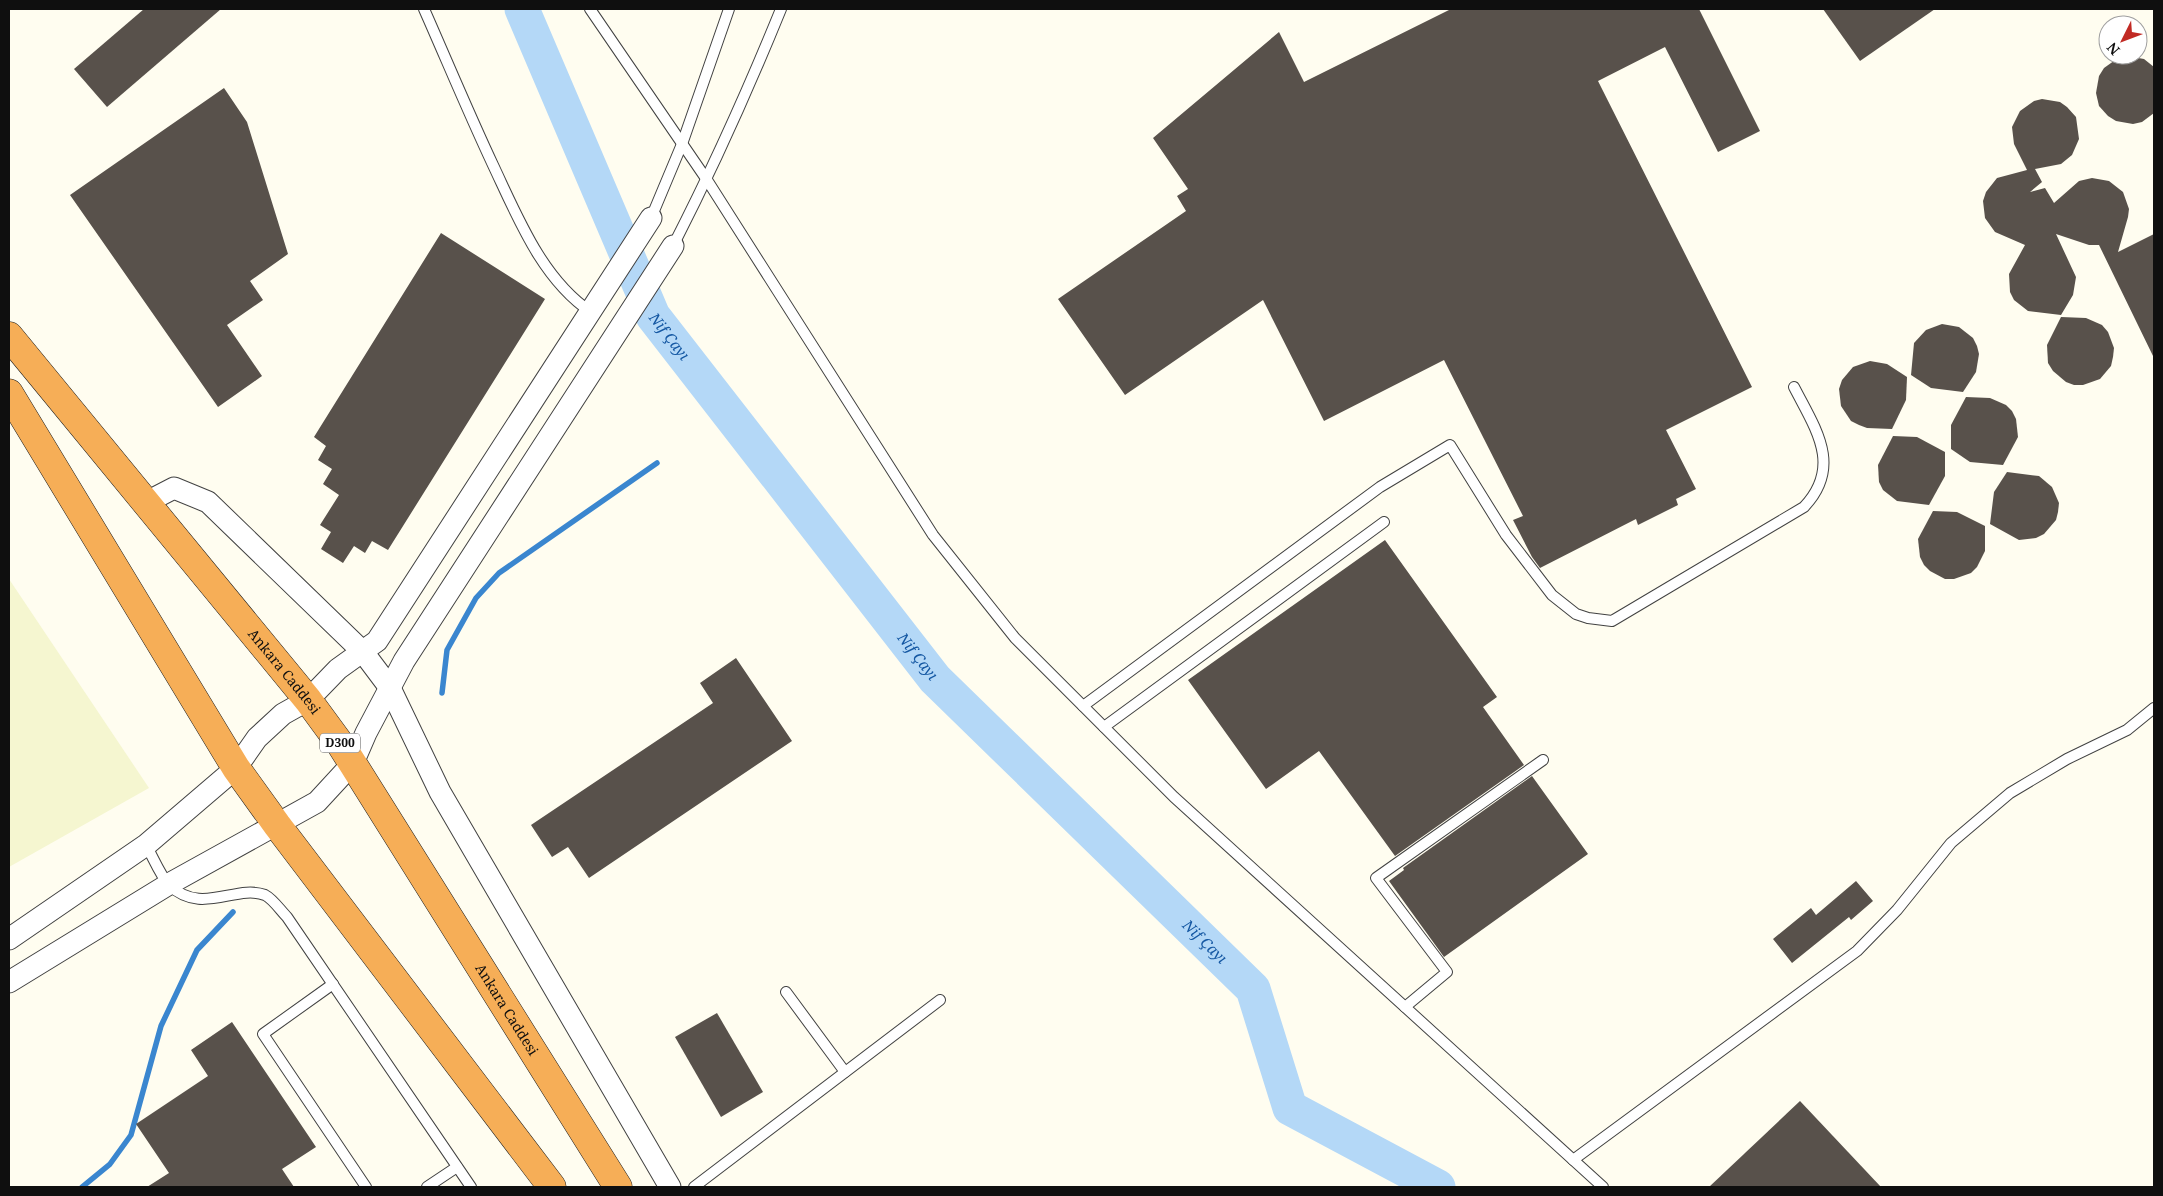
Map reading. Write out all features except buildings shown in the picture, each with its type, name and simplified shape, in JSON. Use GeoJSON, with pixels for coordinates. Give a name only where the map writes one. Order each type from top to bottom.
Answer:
{"type":"FeatureCollection","features":[{"type":"Feature","properties":{"kind":"highway","name":"Ankara Caddesi"},"geometry":{"type":"LineString","coordinates":[[9,336],[308,700],[353,763],[618,1187]]}},
{"type":"Feature","properties":{"kind":"highway"},"geometry":{"type":"LineString","coordinates":[[9,393],[236,768],[277,825],[552,1187]]}},
{"type":"Feature","properties":{"kind":"street"},"geometry":{"type":"LineString","coordinates":[[9,939],[146,845],[236,768],[257,738],[284,714],[308,700],[338,669],[377,641],[651,218]]}},
{"type":"Feature","properties":{"kind":"street"},"geometry":{"type":"LineString","coordinates":[[9,982],[169,884],[316,802],[353,763],[404,661],[673,246]]}},
{"type":"Feature","properties":{"kind":"street"},"geometry":{"type":"LineString","coordinates":[[591,312],[618,330]]}},
{"type":"Feature","properties":{"kind":"street"},"geometry":{"type":"LineString","coordinates":[[145,503],[174,488],[208,502],[363,652],[390,688],[440,792],[670,1187]]}},
{"type":"Feature","properties":{"kind":"lane"},"geometry":{"type":"LineString","coordinates":[[424,9],[472,120],[520,221],[550,273],[574,300],[591,312]]}},
{"type":"Feature","properties":{"kind":"lane"},"geometry":{"type":"LineString","coordinates":[[590,9],[707,180],[933,535],[1015,638],[1174,797],[1603,1187]]}},
{"type":"Feature","properties":{"kind":"lane"},"geometry":{"type":"LineString","coordinates":[[651,218],[682,144],[728,9]]}},
{"type":"Feature","properties":{"kind":"lane"},"geometry":{"type":"LineString","coordinates":[[673,246],[707,180],[743,101],[780,9]]}},
{"type":"Feature","properties":{"kind":"lane"},"geometry":{"type":"LineString","coordinates":[[1083,706],[1380,487],[1450,445],[1506,535],[1552,595],[1576,614],[1588,618],[1612,621],[1804,507],[1811,499],[1817,490],[1823,470],[1823,447],[1794,387]]}},
{"type":"Feature","properties":{"kind":"lane"},"geometry":{"type":"LineString","coordinates":[[1104,727],[1384,522]]}},
{"type":"Feature","properties":{"kind":"lane"},"geometry":{"type":"LineString","coordinates":[[1573,1160],[1857,951],[1897,910],[1951,843],[2010,793],[2067,759],[2127,730],[2154,708]]}},
{"type":"Feature","properties":{"kind":"lane"},"geometry":{"type":"LineString","coordinates":[[1405,1007],[1447,972],[1376,878],[1543,760]]}},
{"type":"Feature","properties":{"kind":"lane"},"geometry":{"type":"LineString","coordinates":[[146,845],[169,884],[189,898],[221,898],[248,892],[267,896],[287,917],[471,1187]]}},
{"type":"Feature","properties":{"kind":"lane"},"geometry":{"type":"LineString","coordinates":[[333,984],[263,1034],[366,1187]]}},
{"type":"Feature","properties":{"kind":"lane"},"geometry":{"type":"LineString","coordinates":[[786,992],[845,1072]]}},
{"type":"Feature","properties":{"kind":"lane"},"geometry":{"type":"LineString","coordinates":[[694,1187],[940,1000]]}},
{"type":"Feature","properties":{"kind":"lane"},"geometry":{"type":"LineString","coordinates":[[427,1187],[457,1166]]}},
{"type":"Feature","properties":{"kind":"green space"},"geometry":{"type":"Polygon","coordinates":[[[9,579],[149,788],[9,867],[9,579]]]}},
{"type":"Feature","properties":{"kind":"waterway","name":"Nif Çayı"},"geometry":{"type":"LineString","coordinates":[[522,9],[653,316],[935,679],[1253,989],[1290,1108],[1438,1187]]}},
{"type":"Feature","properties":{"kind":"waterway"},"geometry":{"type":"LineString","coordinates":[[442,693],[447,650],[476,598],[499,573],[657,463]]}},
{"type":"Feature","properties":{"kind":"waterway"},"geometry":{"type":"LineString","coordinates":[[82,1187],[110,1164],[131,1135],[161,1026],[197,950],[233,912]]}}]}
